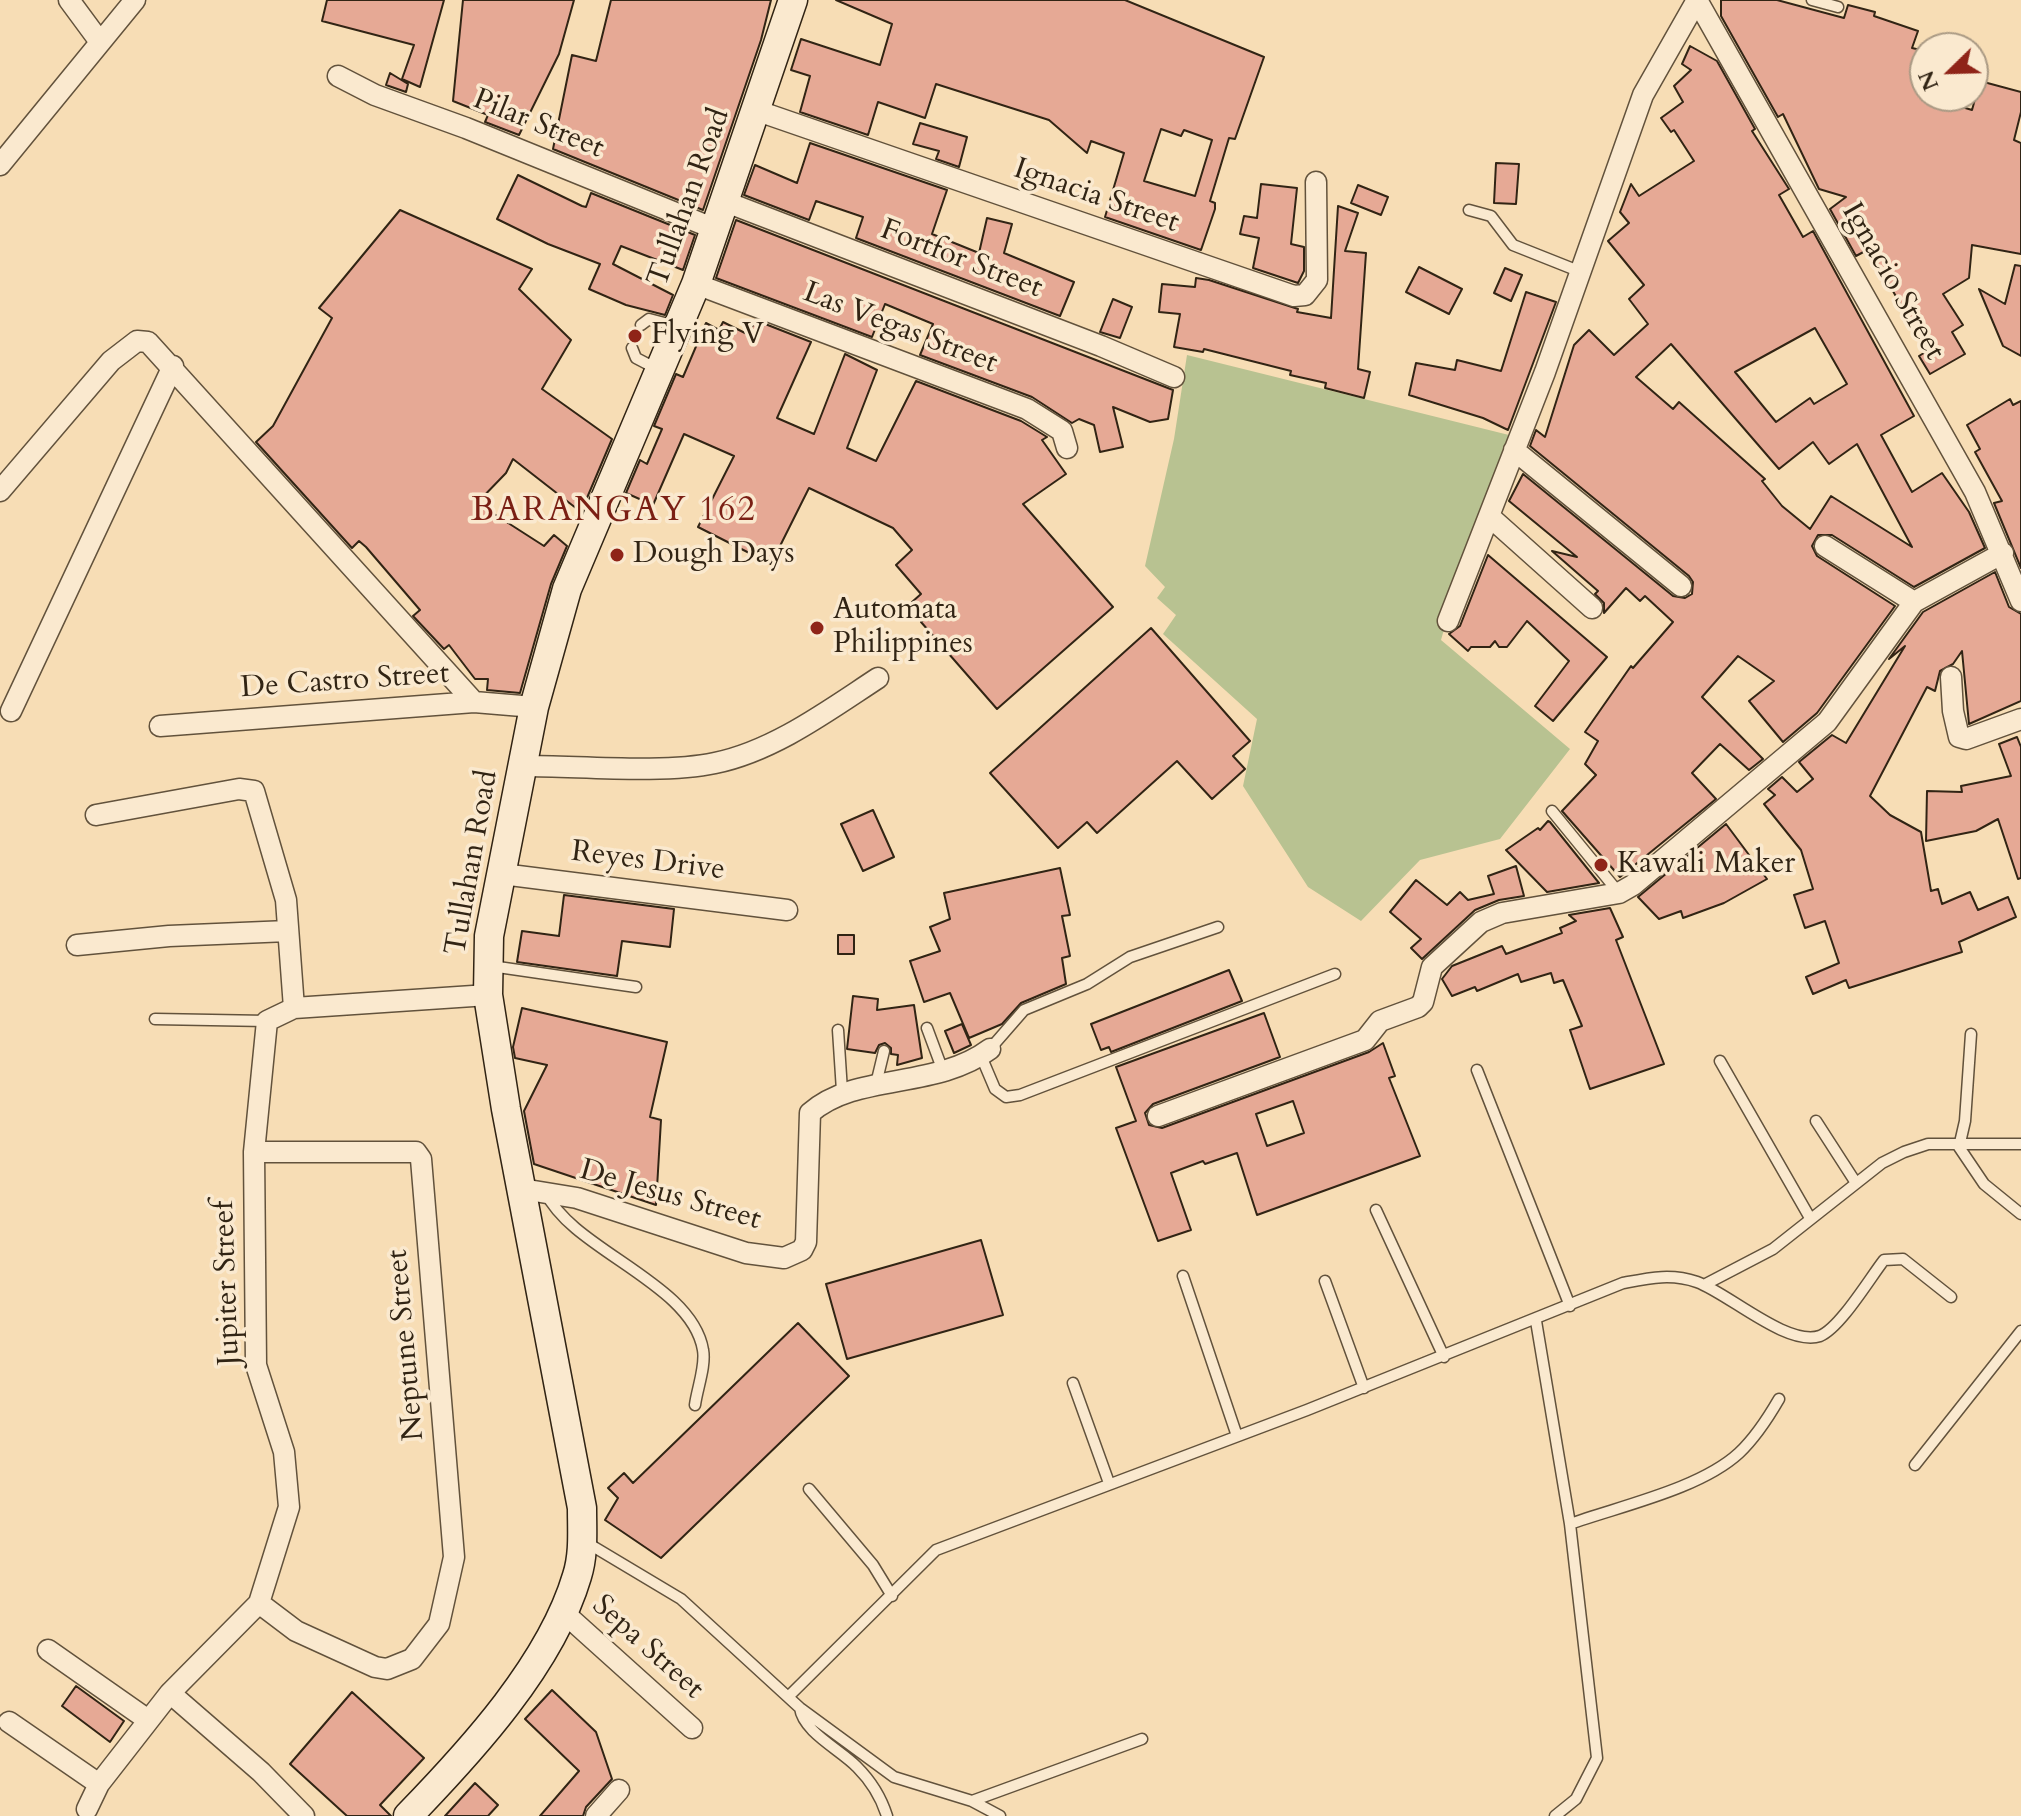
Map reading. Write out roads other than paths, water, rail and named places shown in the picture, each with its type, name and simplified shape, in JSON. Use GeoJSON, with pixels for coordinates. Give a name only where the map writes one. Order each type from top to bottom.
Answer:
{"type":"FeatureCollection","features":[{"type":"Feature","properties":{"kind":"main road","name":"Tullahan Road"},"geometry":{"type":"LineString","coordinates":[[408,1816],[499,1712],[563,1612],[578,1575],[583,1540],[575,1463],[534,1191],[488,995],[489,936],[525,766],[534,707],[567,589],[696,284],[758,111],[793,0]]}},
{"type":"Feature","properties":{"kind":"street"},"geometry":{"type":"LineString","coordinates":[[69,0],[100,42]]}},
{"type":"Feature","properties":{"kind":"street"},"geometry":{"type":"LineString","coordinates":[[0,165],[135,0]]}},
{"type":"Feature","properties":{"kind":"street"},"geometry":{"type":"LineString","coordinates":[[1448,621],[1581,272],[1643,95],[1697,0]]}},
{"type":"Feature","properties":{"kind":"street","name":"Ignacio Street"},"geometry":{"type":"LineString","coordinates":[[1697,0],[1975,492],[2021,601]]}},
{"type":"Feature","properties":{"kind":"street","name":"Pilar Street"},"geometry":{"type":"LineString","coordinates":[[338,76],[375,95],[466,128],[715,229]]}},
{"type":"Feature","properties":{"kind":"street","name":"Ignacia Street"},"geometry":{"type":"LineString","coordinates":[[758,111],[1294,296],[1305,295],[1317,280],[1316,182]]}},
{"type":"Feature","properties":{"kind":"street","name":"Fortfor Street"},"geometry":{"type":"LineString","coordinates":[[726,202],[1174,377]]}},
{"type":"Feature","properties":{"kind":"street","name":"Las Vegas Street"},"geometry":{"type":"LineString","coordinates":[[696,284],[1027,409],[1062,431],[1067,448]]}},
{"type":"Feature","properties":{"kind":"street"},"geometry":{"type":"LineString","coordinates":[[0,491],[126,347],[137,341],[148,342],[173,366],[474,702]]}},
{"type":"Feature","properties":{"kind":"street"},"geometry":{"type":"LineString","coordinates":[[11,711],[173,366]]}},
{"type":"Feature","properties":{"kind":"street"},"geometry":{"type":"LineString","coordinates":[[1514,450],[1681,586]]}},
{"type":"Feature","properties":{"kind":"street"},"geometry":{"type":"LineString","coordinates":[[1489,516],[1592,608]]}},
{"type":"Feature","properties":{"kind":"street"},"geometry":{"type":"LineString","coordinates":[[1825,546],[1914,602]]}},
{"type":"Feature","properties":{"kind":"street"},"geometry":{"type":"LineString","coordinates":[[1158,1116],[1365,1040],[1380,1021],[1418,1007],[1423,1002],[1432,967],[1492,916],[1619,893],[1827,722],[1914,602],[2003,553]]}},
{"type":"Feature","properties":{"kind":"street"},"geometry":{"type":"LineString","coordinates":[[1951,677],[1953,711],[1959,737],[1966,739],[2021,719]]}},
{"type":"Feature","properties":{"kind":"street"},"geometry":{"type":"LineString","coordinates":[[525,766],[715,763],[747,754],[778,738],[878,678]]}},
{"type":"Feature","properties":{"kind":"street","name":"De Castro Street"},"geometry":{"type":"LineString","coordinates":[[160,726],[474,702],[534,707]]}},
{"type":"Feature","properties":{"kind":"street"},"geometry":{"type":"LineString","coordinates":[[96,815],[250,788],[286,900],[294,1008]]}},
{"type":"Feature","properties":{"kind":"street","name":"Reyes Drive"},"geometry":{"type":"LineString","coordinates":[[502,874],[787,910]]}},
{"type":"Feature","properties":{"kind":"street"},"geometry":{"type":"LineString","coordinates":[[77,945],[169,936],[288,931]]}},
{"type":"Feature","properties":{"kind":"street"},"geometry":{"type":"LineString","coordinates":[[267,1021],[294,1008],[488,995]]}},
{"type":"Feature","properties":{"kind":"street","name":"Jupiter Streef"},"geometry":{"type":"LineString","coordinates":[[87,1809],[99,1784],[170,1693],[259,1603],[289,1507],[284,1452],[256,1365],[254,1152],[267,1021]]}},
{"type":"Feature","properties":{"kind":"street","name":"De Jesus Street"},"geometry":{"type":"LineString","coordinates":[[534,1191],[577,1198],[746,1253],[784,1258],[793,1256],[806,1242],[807,1123],[810,1113],[842,1091],[913,1081],[986,1052]]}},
{"type":"Feature","properties":{"kind":"street","name":"Neptune Street"},"geometry":{"type":"LineString","coordinates":[[254,1152],[416,1152],[421,1159],[454,1557],[439,1624],[412,1659],[387,1669],[375,1667],[296,1631],[259,1603]]}},
{"type":"Feature","properties":{"kind":"street","name":"Sepa Street"},"geometry":{"type":"LineString","coordinates":[[563,1612],[692,1728]]}},
{"type":"Feature","properties":{"kind":"street"},"geometry":{"type":"LineString","coordinates":[[48,1650],[148,1720]]}},
{"type":"Feature","properties":{"kind":"street"},"geometry":{"type":"LineString","coordinates":[[170,1693],[261,1772],[304,1816]]}},
{"type":"Feature","properties":{"kind":"street"},"geometry":{"type":"LineString","coordinates":[[9,1722],[99,1784]]}},
{"type":"Feature","properties":{"kind":"street"},"geometry":{"type":"LineString","coordinates":[[596,1816],[619,1790]]}},
{"type":"Feature","properties":{"kind":"lane"},"geometry":{"type":"LineString","coordinates":[[1812,0],[1838,7]]}},
{"type":"Feature","properties":{"kind":"lane"},"geometry":{"type":"LineString","coordinates":[[1469,210],[1491,216],[1513,245],[1581,272]]}},
{"type":"Feature","properties":{"kind":"lane"},"geometry":{"type":"LineString","coordinates":[[641,325],[649,319],[678,327]]}},
{"type":"Feature","properties":{"kind":"lane"},"geometry":{"type":"LineString","coordinates":[[632,348],[633,356],[659,370]]}},
{"type":"Feature","properties":{"kind":"lane"},"geometry":{"type":"LineString","coordinates":[[1552,811],[1619,893]]}},
{"type":"Feature","properties":{"kind":"lane"},"geometry":{"type":"LineString","coordinates":[[1218,927],[1130,957],[1087,984],[1024,1010],[986,1052],[995,1089],[1006,1097],[1020,1095],[1335,974]]}},
{"type":"Feature","properties":{"kind":"lane"},"geometry":{"type":"LineString","coordinates":[[489,966],[636,987]]}},
{"type":"Feature","properties":{"kind":"lane"},"geometry":{"type":"LineString","coordinates":[[155,1019],[267,1021]]}},
{"type":"Feature","properties":{"kind":"lane"},"geometry":{"type":"LineString","coordinates":[[927,1028],[943,1071]]}},
{"type":"Feature","properties":{"kind":"lane"},"geometry":{"type":"LineString","coordinates":[[838,1030],[842,1091]]}},
{"type":"Feature","properties":{"kind":"lane"},"geometry":{"type":"LineString","coordinates":[[1971,1034],[1965,1121],[1959,1147],[1984,1184],[2021,1214]]}},
{"type":"Feature","properties":{"kind":"lane"},"geometry":{"type":"LineString","coordinates":[[876,1086],[884,1051]]}},
{"type":"Feature","properties":{"kind":"lane"},"geometry":{"type":"LineString","coordinates":[[1720,1061],[1810,1218]]}},
{"type":"Feature","properties":{"kind":"lane"},"geometry":{"type":"LineString","coordinates":[[1477,1070],[1570,1306]]}},
{"type":"Feature","properties":{"kind":"lane"},"geometry":{"type":"LineString","coordinates":[[1816,1121],[1856,1183]]}},
{"type":"Feature","properties":{"kind":"lane"},"geometry":{"type":"LineString","coordinates":[[1704,1285],[1773,1249],[1882,1163],[1904,1152],[1928,1144],[1959,1147],[2021,1144]]}},
{"type":"Feature","properties":{"kind":"lane"},"geometry":{"type":"LineString","coordinates":[[534,1191],[563,1219],[646,1277],[698,1333],[704,1352],[695,1405]]}},
{"type":"Feature","properties":{"kind":"lane"},"geometry":{"type":"LineString","coordinates":[[1376,1210],[1444,1357]]}},
{"type":"Feature","properties":{"kind":"lane"},"geometry":{"type":"LineString","coordinates":[[788,1697],[936,1550],[1444,1357],[1623,1283],[1663,1275],[1704,1285],[1756,1317],[1806,1338],[1821,1335],[1833,1327],[1884,1260],[1893,1257],[1903,1259],[1951,1297]]}},
{"type":"Feature","properties":{"kind":"lane"},"geometry":{"type":"LineString","coordinates":[[1183,1276],[1237,1436]]}},
{"type":"Feature","properties":{"kind":"lane"},"geometry":{"type":"LineString","coordinates":[[1325,1281],[1364,1388]]}},
{"type":"Feature","properties":{"kind":"lane"},"geometry":{"type":"LineString","coordinates":[[1536,1321],[1570,1524],[1597,1758],[1576,1799],[1555,1816]]}},
{"type":"Feature","properties":{"kind":"lane"},"geometry":{"type":"LineString","coordinates":[[1915,1465],[2021,1331]]}},
{"type":"Feature","properties":{"kind":"lane"},"geometry":{"type":"LineString","coordinates":[[1073,1383],[1109,1483]]}},
{"type":"Feature","properties":{"kind":"lane"},"geometry":{"type":"LineString","coordinates":[[1570,1524],[1695,1480],[1737,1455],[1764,1424],[1779,1399]]}},
{"type":"Feature","properties":{"kind":"lane"},"geometry":{"type":"LineString","coordinates":[[809,1489],[873,1565],[892,1596]]}},
{"type":"Feature","properties":{"kind":"lane"},"geometry":{"type":"LineString","coordinates":[[583,1540],[681,1599],[800,1708],[894,1777],[972,1801],[1000,1816]]}},
{"type":"Feature","properties":{"kind":"lane"},"geometry":{"type":"LineString","coordinates":[[800,1708],[807,1723],[856,1766],[872,1785],[887,1816]]}},
{"type":"Feature","properties":{"kind":"lane"},"geometry":{"type":"LineString","coordinates":[[972,1801],[1142,1739]]}},
{"type":"Feature","properties":{"kind":"place","name":"Flying V"},"geometry":{"type":"Point","coordinates":[635,336]}},
{"type":"Feature","properties":{"kind":"place","name":"Dough Days"},"geometry":{"type":"Point","coordinates":[617,555]}},
{"type":"Feature","properties":{"kind":"place","name":"Automata Philippines"},"geometry":{"type":"Point","coordinates":[817,628]}},
{"type":"Feature","properties":{"kind":"place","name":"Kawali Maker"},"geometry":{"type":"Point","coordinates":[1601,865]}},
{"type":"Feature","properties":{"kind":"district","name":"BARANGAY 162"},"geometry":{"type":"Point","coordinates":[614,512]}}]}
